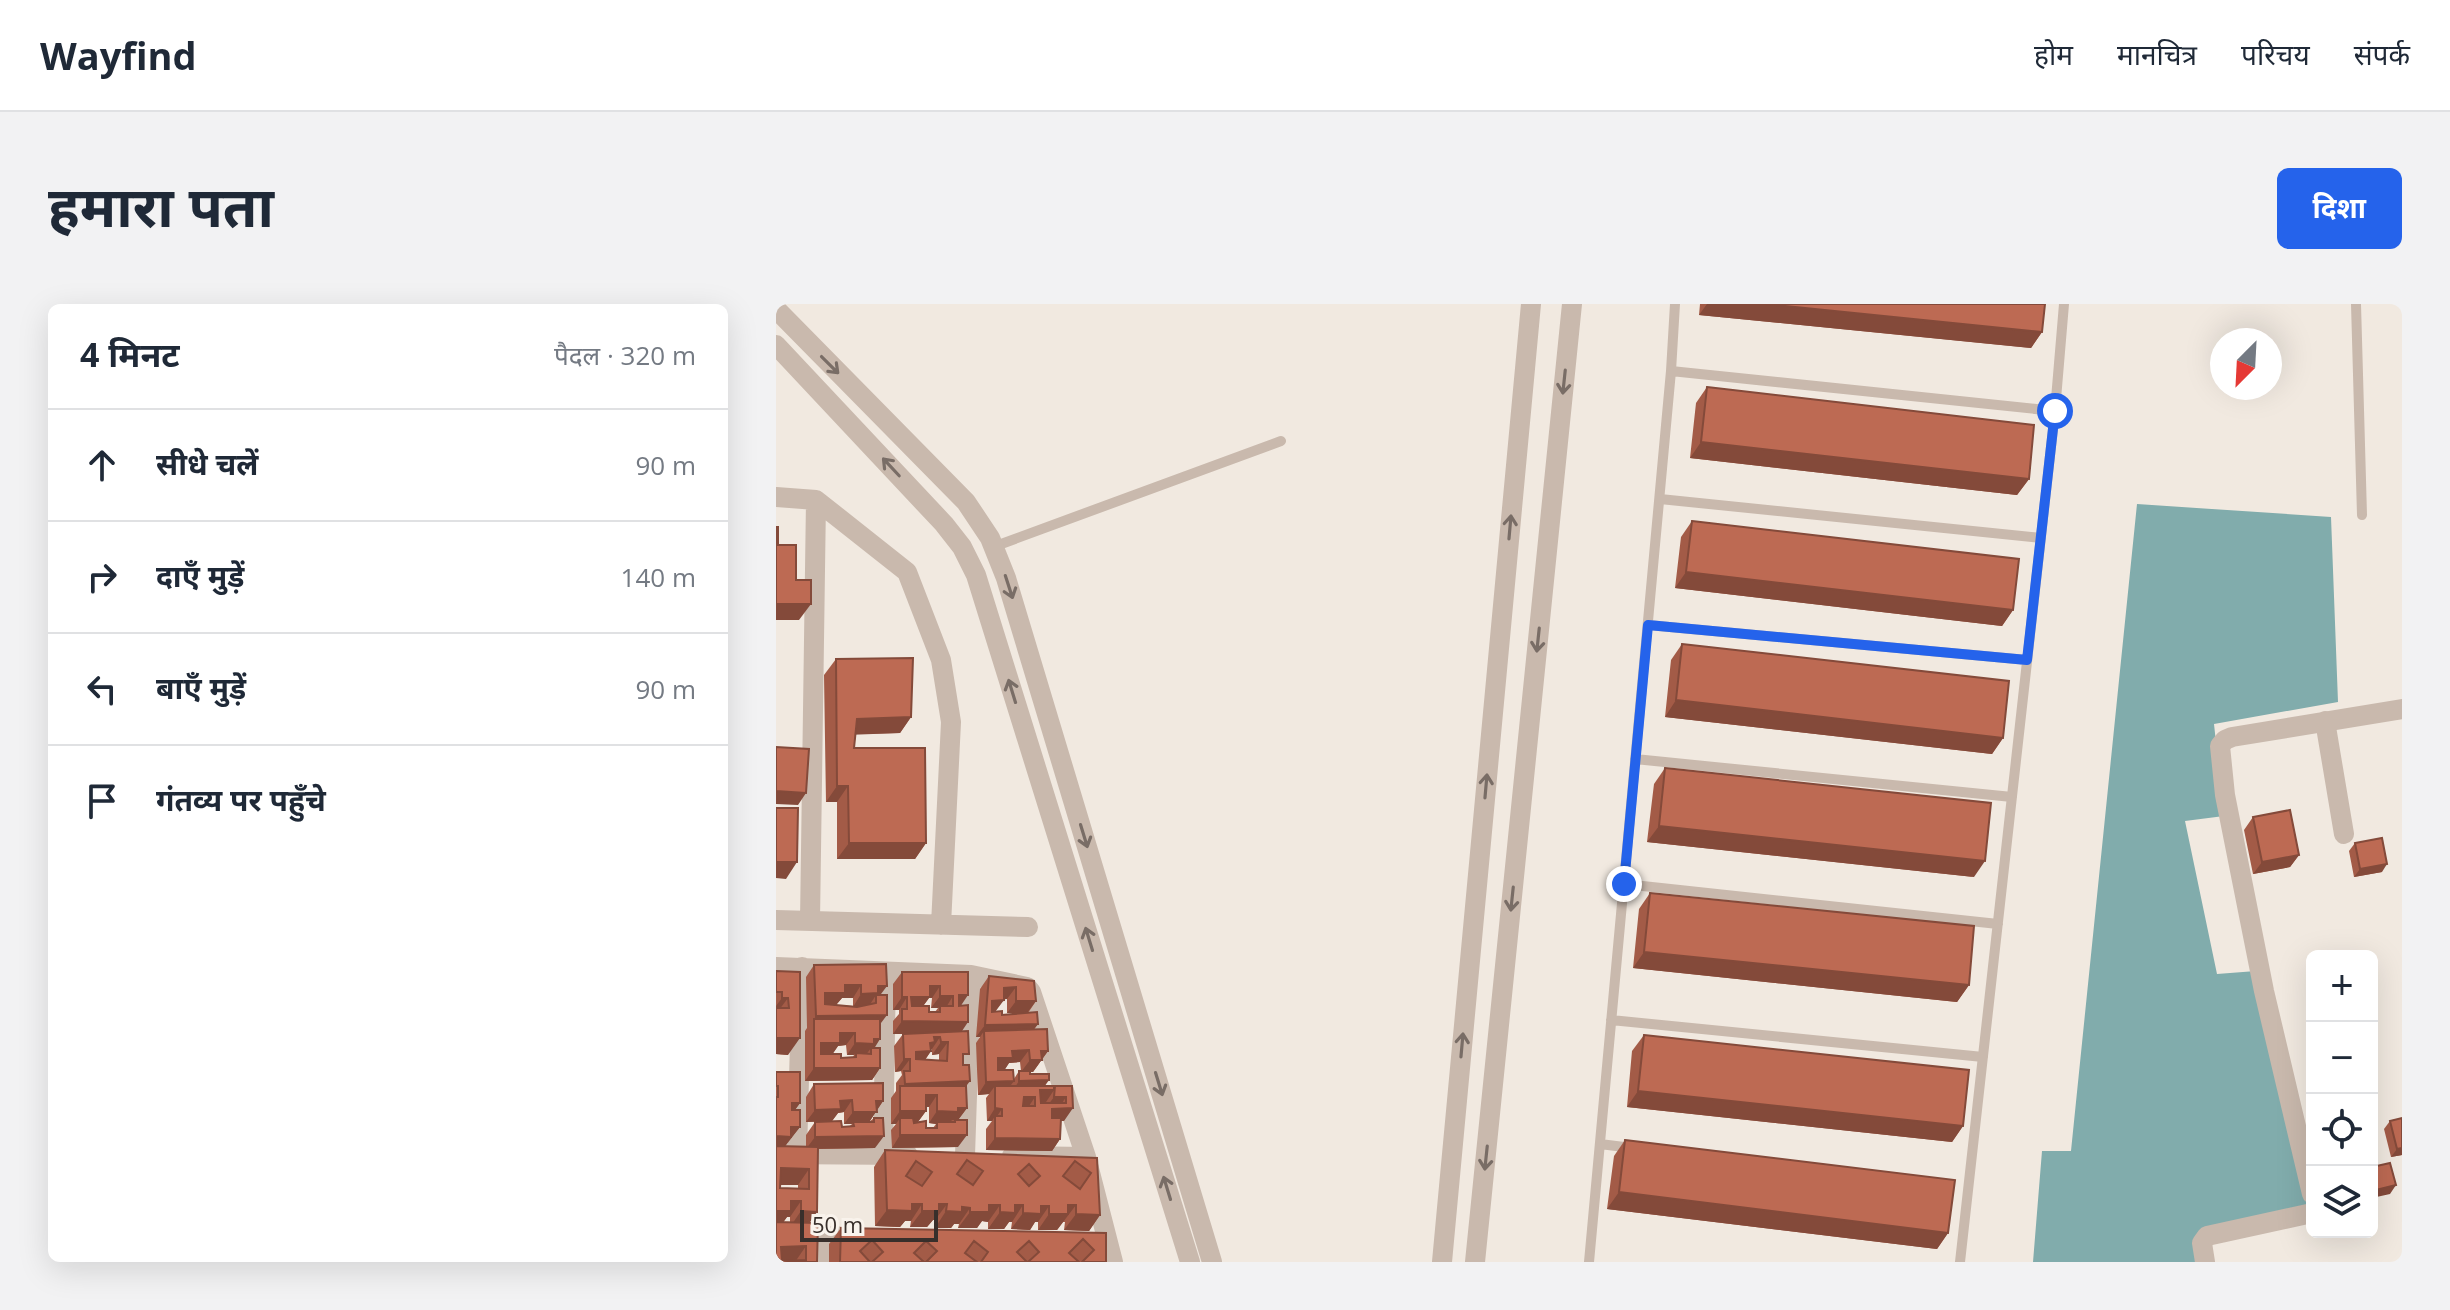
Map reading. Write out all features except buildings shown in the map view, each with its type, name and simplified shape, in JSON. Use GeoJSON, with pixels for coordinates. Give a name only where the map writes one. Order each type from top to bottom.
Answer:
{"type":"FeatureCollection","features":[{"type":"Feature","properties":{"kind":"street"},"geometry":{"type":"LineString","coordinates":[[1442,1262],[1531,304]]}},
{"type":"Feature","properties":{"kind":"street"},"geometry":{"type":"LineString","coordinates":[[1475,1262],[1572,304]]}},
{"type":"Feature","properties":{"kind":"street"},"geometry":{"type":"LineString","coordinates":[[776,309],[966,502],[993,547],[1006,578],[1212,1262]]}},
{"type":"Feature","properties":{"kind":"street"},"geometry":{"type":"LineString","coordinates":[[776,345],[944,524],[962,547],[976,575],[1190,1262]]}},
{"type":"Feature","properties":{"kind":"street"},"geometry":{"type":"LineString","coordinates":[[776,497],[816,500],[907,572],[941,660],[951,722],[941,925]]}},
{"type":"Feature","properties":{"kind":"street"},"geometry":{"type":"LineString","coordinates":[[810,921],[816,500]]}},
{"type":"Feature","properties":{"kind":"street"},"geometry":{"type":"LineString","coordinates":[[2306,1169],[2264,991],[2225,795],[2220,746],[2232,737],[2402,709]]}},
{"type":"Feature","properties":{"kind":"street"},"geometry":{"type":"LineString","coordinates":[[2325,721],[2344,834]]}},
{"type":"Feature","properties":{"kind":"street"},"geometry":{"type":"LineString","coordinates":[[776,920],[1028,927]]}},
{"type":"Feature","properties":{"kind":"street"},"geometry":{"type":"LineString","coordinates":[[776,967],[971,975],[1022,984],[1031,992],[1086,1157],[1106,1250]]}},
{"type":"Feature","properties":{"kind":"street"},"geometry":{"type":"LineString","coordinates":[[802,967],[786,1154],[924,1155]]}},
{"type":"Feature","properties":{"kind":"street"},"geometry":{"type":"LineString","coordinates":[[883,1155],[886,972]]}},
{"type":"Feature","properties":{"kind":"street"},"geometry":{"type":"LineString","coordinates":[[971,975],[973,1156],[1086,1157]]}},
{"type":"Feature","properties":{"kind":"street"},"geometry":{"type":"LineString","coordinates":[[2205,1262],[2202,1243],[2207,1236],[2306,1214]]}},
{"type":"Feature","properties":{"kind":"street"},"geometry":{"type":"LineString","coordinates":[[776,1235],[883,1238]]}},
{"type":"Feature","properties":{"kind":"street"},"geometry":{"type":"LineString","coordinates":[[822,1236],[822,1262]]}},
{"type":"Feature","properties":{"kind":"lane"},"geometry":{"type":"LineString","coordinates":[[1589,1262],[1660,499],[1675,304]]}},
{"type":"Feature","properties":{"kind":"lane"},"geometry":{"type":"LineString","coordinates":[[1960,1262],[2055,411],[2064,304]]}},
{"type":"Feature","properties":{"kind":"lane"},"geometry":{"type":"LineString","coordinates":[[2356,304],[2362,515]]}},
{"type":"Feature","properties":{"kind":"lane"},"geometry":{"type":"LineString","coordinates":[[1671,371],[2055,411]]}},
{"type":"Feature","properties":{"kind":"lane"},"geometry":{"type":"LineString","coordinates":[[993,547],[1281,441]]}},
{"type":"Feature","properties":{"kind":"lane"},"geometry":{"type":"LineString","coordinates":[[1660,499],[2041,538]]}},
{"type":"Feature","properties":{"kind":"lane"},"geometry":{"type":"LineString","coordinates":[[1648,625],[2027,660]]}},
{"type":"Feature","properties":{"kind":"lane"},"geometry":{"type":"LineString","coordinates":[[1635,759],[2012,797]]}},
{"type":"Feature","properties":{"kind":"lane"},"geometry":{"type":"LineString","coordinates":[[1624,884],[1998,924]]}},
{"type":"Feature","properties":{"kind":"lane"},"geometry":{"type":"LineString","coordinates":[[1611,1020],[1983,1057]]}},
{"type":"Feature","properties":{"kind":"lane"},"geometry":{"type":"LineString","coordinates":[[1600,1144],[1646,1149]]}},
{"type":"Feature","properties":{"kind":"lane"},"geometry":{"type":"LineString","coordinates":[[1953,1180],[1969,1182]]}},
{"type":"Feature","properties":{"kind":"water"},"geometry":{"type":"Polygon","coordinates":[[[2137,504],[2331,517],[2338,702],[2214,724],[2224,816],[2185,821],[2217,974],[2256,971],[2306,1157],[2306,1218],[2194,1242],[2201,1262],[2033,1262],[2042,1151],[2071,1151],[2137,504]]]}},
{"type":"Feature","properties":{"kind":"route"},"geometry":{"type":"LineString","coordinates":[[1624,884],[1648,625],[2027,660],[2055,411]]}}]}
